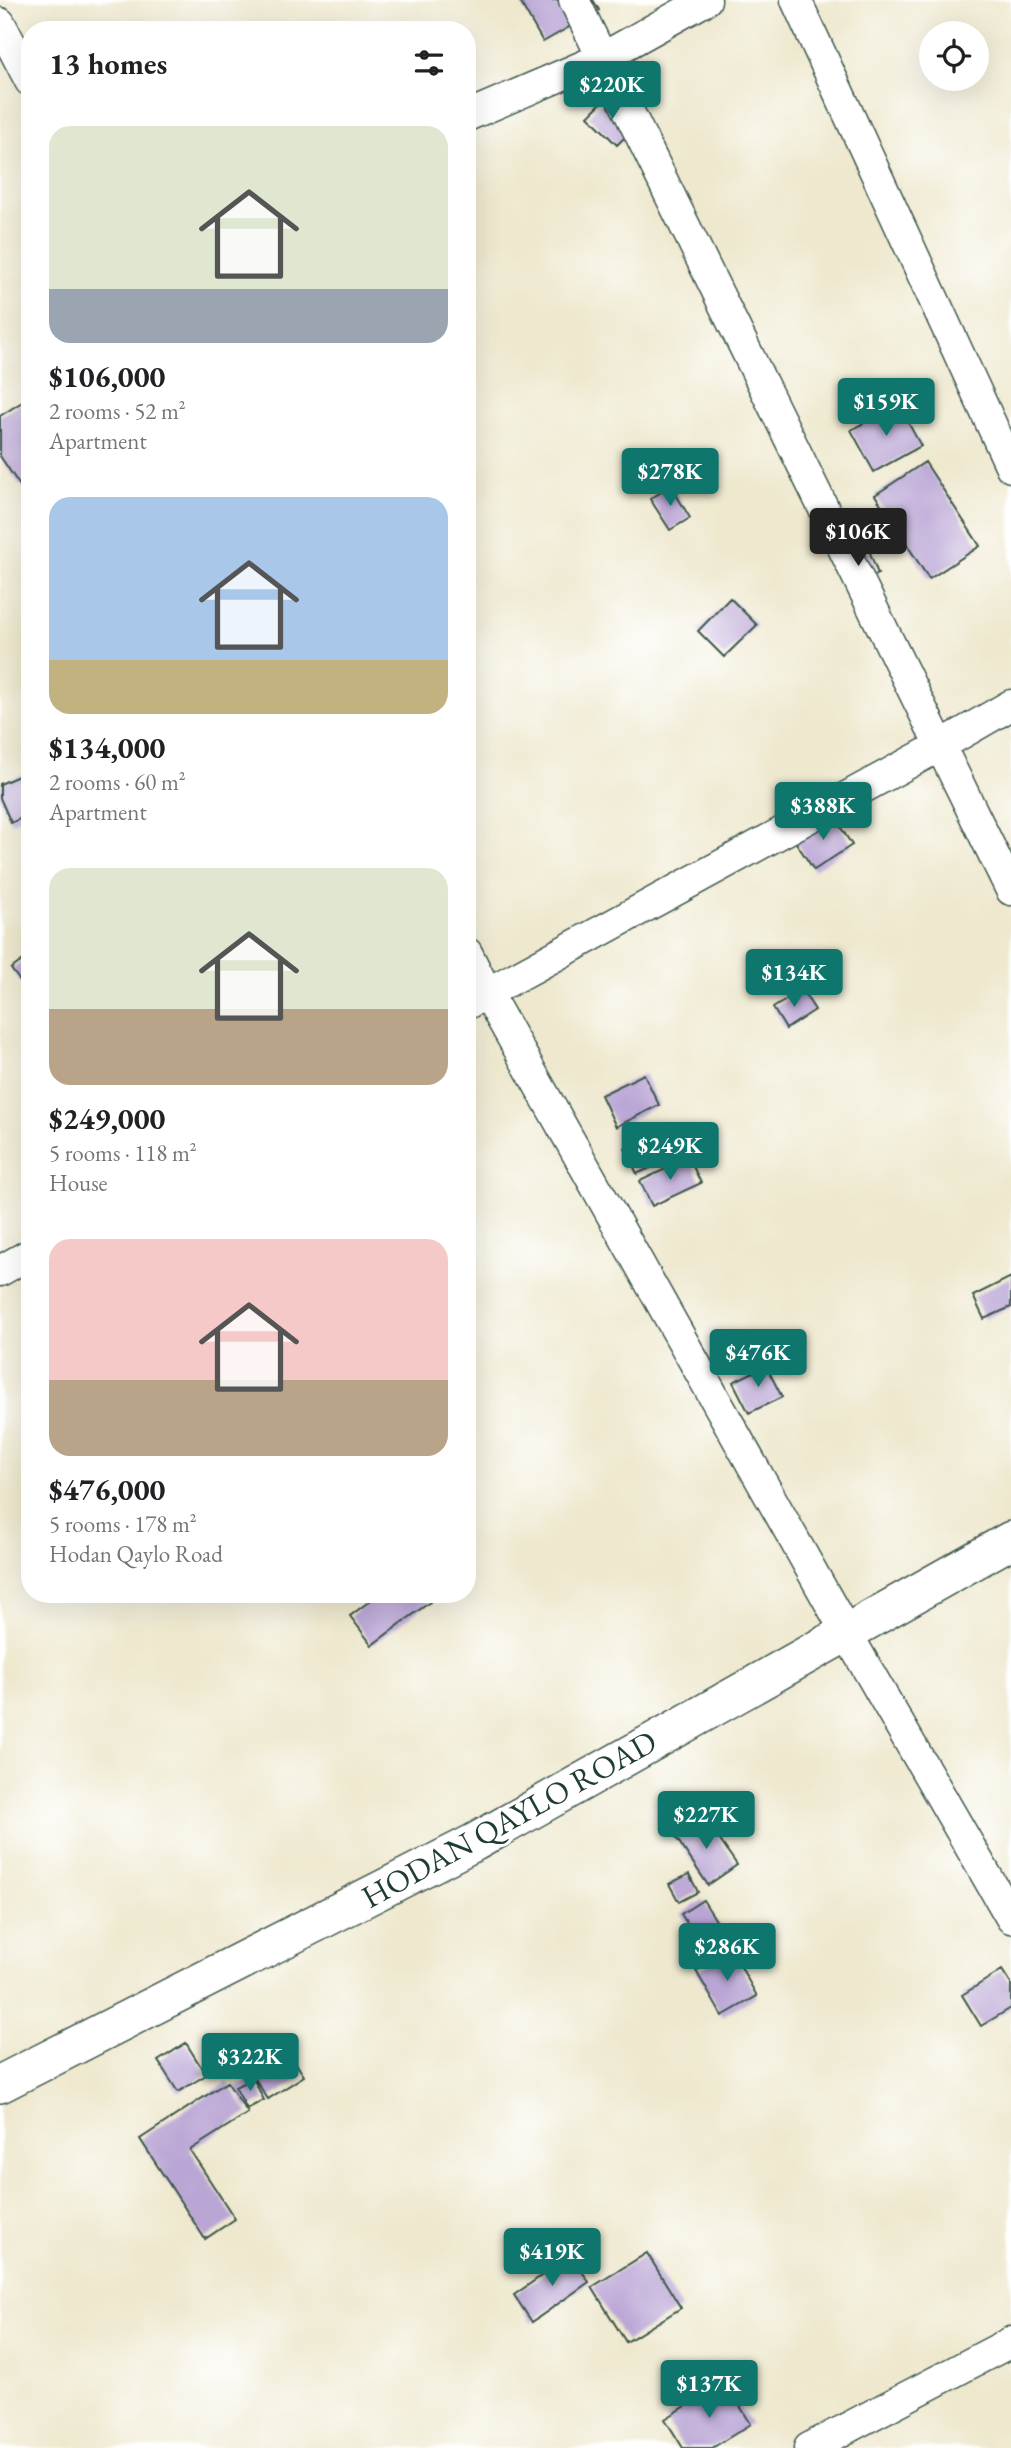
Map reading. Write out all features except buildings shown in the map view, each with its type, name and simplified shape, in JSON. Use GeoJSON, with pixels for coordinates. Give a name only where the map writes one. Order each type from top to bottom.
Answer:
{"type":"FeatureCollection","features":[{"type":"Feature","properties":{"kind":"street"},"geometry":{"type":"LineString","coordinates":[[574,0],[1011,890]]}},
{"type":"Feature","properties":{"kind":"street"},"geometry":{"type":"LineString","coordinates":[[476,112],[602,58],[706,0]]}},
{"type":"Feature","properties":{"kind":"street"},"geometry":{"type":"LineString","coordinates":[[796,0],[1011,467]]}},
{"type":"Feature","properties":{"kind":"street"},"geometry":{"type":"LineString","coordinates":[[0,23],[21,64]]}},
{"type":"Feature","properties":{"kind":"street"},"geometry":{"type":"LineString","coordinates":[[1011,705],[477,999],[1011,1918]]}},
{"type":"Feature","properties":{"kind":"street"},"geometry":{"type":"LineString","coordinates":[[0,1271],[21,1259]]}},
{"type":"Feature","properties":{"kind":"street","name":"HODAN QAYLO ROAD"},"geometry":{"type":"LineString","coordinates":[[0,2084],[475,1842],[1011,1540]]}},
{"type":"Feature","properties":{"kind":"street"},"geometry":{"type":"LineString","coordinates":[[809,2448],[1011,2342]]}}]}
